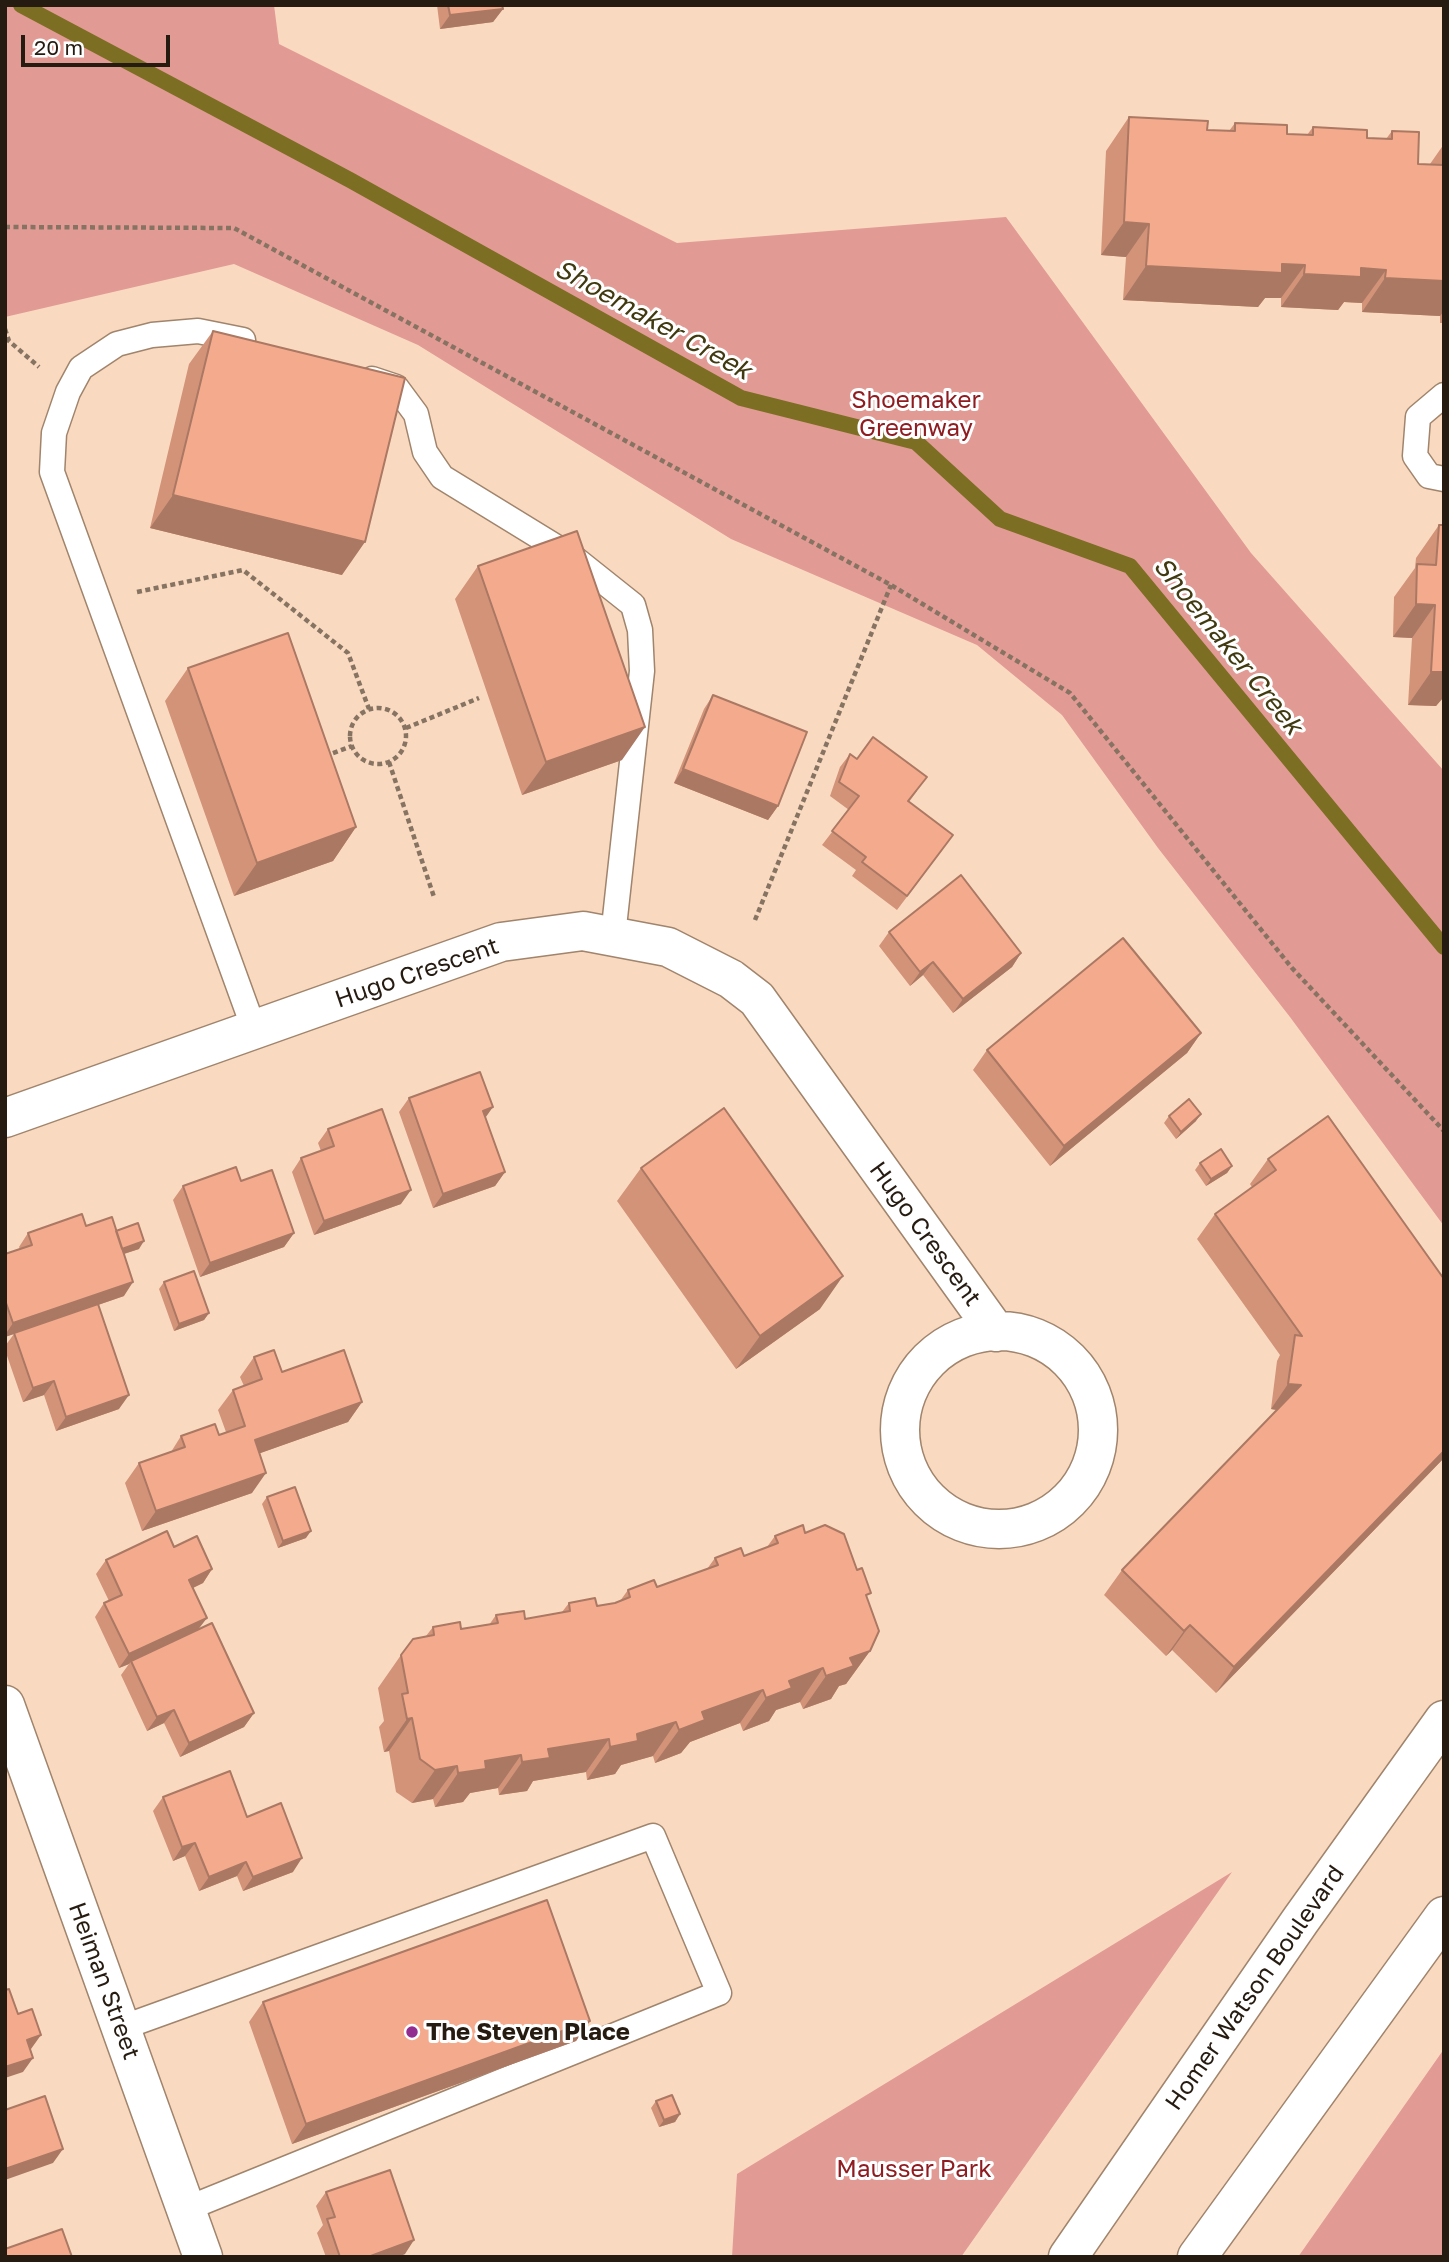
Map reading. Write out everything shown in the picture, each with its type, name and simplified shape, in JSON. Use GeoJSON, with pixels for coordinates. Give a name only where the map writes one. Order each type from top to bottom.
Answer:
{"type":"FeatureCollection","features":[{"type":"Feature","properties":{"kind":"street","name":"Hugo Crescent"},"geometry":{"type":"LineString","coordinates":[[5,1118],[501,942],[583,931],[668,947],[731,979],[757,999],[996,1332]]}},
{"type":"Feature","properties":{"kind":"street","name":"Hugo Crescent"},"geometry":{"type":"LineString","coordinates":[[1012,1331],[1045,1341],[1062,1352],[1085,1379],[1099,1422],[1096,1457],[1081,1488],[1056,1513],[1015,1529],[981,1529],[952,1519],[925,1498],[907,1469],[900,1435],[905,1400],[916,1376],[939,1350],[978,1333],[996,1332],[1012,1331]]}},
{"type":"Feature","properties":{"kind":"street","name":"Heiman Street"},"geometry":{"type":"LineString","coordinates":[[5,1705],[203,2257]]}},
{"type":"Feature","properties":{"kind":"street","name":"Homer Watson Boulevard"},"geometry":{"type":"LineString","coordinates":[[1068,2257],[1300,1921],[1444,1720]]}},
{"type":"Feature","properties":{"kind":"street"},"geometry":{"type":"LineString","coordinates":[[1197,2257],[1444,1916]]}},
{"type":"Feature","properties":{"kind":"lane"},"geometry":{"type":"LineString","coordinates":[[254,1029],[52,472],[54,433],[68,392],[81,368],[117,344],[152,335],[198,331],[269,345]]}},
{"type":"Feature","properties":{"kind":"lane"},"geometry":{"type":"LineString","coordinates":[[345,370],[396,387],[416,414],[425,452],[442,477],[574,558],[633,606],[640,630],[642,671],[613,936]]}},
{"type":"Feature","properties":{"kind":"lane"},"geometry":{"type":"LineString","coordinates":[[1444,395],[1418,417],[1415,456],[1429,476],[1444,480]]}},
{"type":"Feature","properties":{"kind":"lane"},"geometry":{"type":"LineString","coordinates":[[121,2028],[653,1836],[719,1993],[186,2210]]}},
{"type":"Feature","properties":{"kind":"path"},"geometry":{"type":"LineString","coordinates":[[5,227],[234,228],[891,585],[1070,693],[1292,968],[1444,1131]]}},
{"type":"Feature","properties":{"kind":"path"},"geometry":{"type":"LineString","coordinates":[[5,329],[9,341],[68,392]]}},
{"type":"Feature","properties":{"kind":"path"},"geometry":{"type":"LineString","coordinates":[[99,600],[243,570],[348,653],[369,709]]}},
{"type":"Feature","properties":{"kind":"path"},"geometry":{"type":"LineString","coordinates":[[755,920],[891,585]]}},
{"type":"Feature","properties":{"kind":"path"},"geometry":{"type":"LineString","coordinates":[[406,728],[479,698]]}},
{"type":"Feature","properties":{"kind":"path"},"geometry":{"type":"LineString","coordinates":[[369,709],[387,709],[396,713],[406,728],[406,744],[402,752],[389,762],[380,764],[363,760],[352,746],[351,728],[355,720],[369,709]]}},
{"type":"Feature","properties":{"kind":"path"},"geometry":{"type":"LineString","coordinates":[[316,759],[352,746]]}},
{"type":"Feature","properties":{"kind":"path"},"geometry":{"type":"LineString","coordinates":[[389,762],[435,897]]}},
{"type":"Feature","properties":{"kind":"green space","name":"Shoemaker Greenway"},"geometry":{"type":"Polygon","coordinates":[[[5,5],[274,5],[279,44],[677,243],[1006,217],[1251,553],[1444,771],[1444,1226],[1290,1017],[1158,848],[1062,715],[977,645],[731,539],[418,345],[234,264],[5,317],[5,5]]]}},
{"type":"Feature","properties":{"kind":"green space","name":"Mausser Park"},"geometry":{"type":"Polygon","coordinates":[[[1232,1872],[961,2257],[732,2257],[737,2174],[1232,1872]]]}},
{"type":"Feature","properties":{"kind":"green space"},"geometry":{"type":"Polygon","coordinates":[[[1444,2049],[1444,2257],[1298,2257],[1444,2049]]]}},
{"type":"Feature","properties":{"kind":"building"},"geometry":{"type":"Polygon","coordinates":[[[448,5],[502,5],[503,9],[450,15],[448,5]]]}},
{"type":"Feature","properties":{"kind":"building"},"geometry":{"type":"Polygon","coordinates":[[[1129,117],[1208,121],[1207,130],[1235,131],[1235,123],[1287,125],[1287,134],[1313,135],[1313,127],[1367,130],[1367,138],[1392,139],[1392,131],[1419,132],[1418,164],[1443,165],[1444,161],[1444,281],[1385,278],[1386,270],[1361,268],[1361,277],[1304,274],[1305,265],[1282,264],[1282,273],[1146,266],[1149,224],[1124,222],[1129,117]]]}},
{"type":"Feature","properties":{"kind":"building"},"geometry":{"type":"Polygon","coordinates":[[[213,331],[405,378],[365,542],[173,495],[213,331]]]}},
{"type":"Feature","properties":{"kind":"building"},"geometry":{"type":"Polygon","coordinates":[[[1439,525],[1444,525],[1444,672],[1431,672],[1435,605],[1416,604],[1417,564],[1436,565],[1439,525]]]}},
{"type":"Feature","properties":{"kind":"building"},"geometry":{"type":"Polygon","coordinates":[[[577,531],[645,727],[546,762],[478,566],[577,531]]]}},
{"type":"Feature","properties":{"kind":"building"},"geometry":{"type":"Polygon","coordinates":[[[288,633],[356,827],[257,863],[188,668],[288,633]]]}},
{"type":"Feature","properties":{"kind":"building"},"geometry":{"type":"Polygon","coordinates":[[[713,695],[807,732],[778,806],[683,769],[713,695]]]}},
{"type":"Feature","properties":{"kind":"building"},"geometry":{"type":"Polygon","coordinates":[[[873,737],[927,777],[908,801],[953,835],[907,896],[862,862],[866,857],[832,831],[859,796],[839,782],[850,754],[857,759],[873,737]]]}},
{"type":"Feature","properties":{"kind":"building"},"geometry":{"type":"Polygon","coordinates":[[[961,875],[1021,953],[963,999],[933,962],[920,972],[889,932],[961,875]]]}},
{"type":"Feature","properties":{"kind":"building"},"geometry":{"type":"Polygon","coordinates":[[[1123,938],[1201,1033],[1064,1146],[987,1050],[1123,938]]]}},
{"type":"Feature","properties":{"kind":"building"},"geometry":{"type":"Polygon","coordinates":[[[480,1072],[493,1107],[483,1111],[505,1172],[443,1194],[409,1098],[480,1072]]]}},
{"type":"Feature","properties":{"kind":"building"},"geometry":{"type":"Polygon","coordinates":[[[1189,1099],[1201,1114],[1181,1132],[1169,1116],[1189,1099]]]}},
{"type":"Feature","properties":{"kind":"building"},"geometry":{"type":"Polygon","coordinates":[[[724,1108],[843,1276],[760,1336],[641,1168],[724,1108]]]}},
{"type":"Feature","properties":{"kind":"building"},"geometry":{"type":"Polygon","coordinates":[[[382,1109],[411,1190],[324,1221],[301,1158],[334,1146],[328,1129],[382,1109]]]}},
{"type":"Feature","properties":{"kind":"building"},"geometry":{"type":"Polygon","coordinates":[[[1328,1116],[1444,1279],[1444,1451],[1234,1667],[1190,1625],[1184,1631],[1122,1570],[1301,1385],[1288,1384],[1295,1335],[1302,1336],[1215,1214],[1276,1170],[1268,1159],[1328,1116]]]}},
{"type":"Feature","properties":{"kind":"building"},"geometry":{"type":"Polygon","coordinates":[[[1221,1149],[1232,1166],[1211,1179],[1200,1163],[1221,1149]]]}},
{"type":"Feature","properties":{"kind":"building"},"geometry":{"type":"Polygon","coordinates":[[[236,1167],[241,1181],[272,1170],[294,1233],[210,1263],[183,1186],[236,1167]]]}},
{"type":"Feature","properties":{"kind":"building"},"geometry":{"type":"Polygon","coordinates":[[[82,1214],[86,1226],[112,1217],[133,1282],[13,1323],[5,1300],[5,1254],[32,1245],[28,1233],[82,1214]]]}},
{"type":"Feature","properties":{"kind":"building"},"geometry":{"type":"Polygon","coordinates":[[[138,1223],[144,1241],[122,1249],[116,1231],[138,1223]]]}},
{"type":"Feature","properties":{"kind":"building"},"geometry":{"type":"Polygon","coordinates":[[[194,1271],[209,1313],[179,1324],[164,1282],[194,1271]]]}},
{"type":"Feature","properties":{"kind":"building"},"geometry":{"type":"Polygon","coordinates":[[[98,1304],[129,1395],[66,1417],[54,1381],[33,1388],[14,1333],[98,1304]]]}},
{"type":"Feature","properties":{"kind":"building"},"geometry":{"type":"Polygon","coordinates":[[[274,1350],[282,1372],[344,1350],[362,1402],[255,1440],[266,1473],[156,1511],[139,1463],[185,1447],[181,1436],[215,1424],[219,1435],[245,1426],[233,1390],[262,1379],[254,1357],[274,1350]]]}},
{"type":"Feature","properties":{"kind":"building"},"geometry":{"type":"Polygon","coordinates":[[[295,1487],[311,1531],[283,1541],[267,1497],[295,1487]]]}},
{"type":"Feature","properties":{"kind":"building"},"geometry":{"type":"Polygon","coordinates":[[[803,1525],[805,1533],[825,1525],[844,1534],[857,1570],[862,1568],[871,1593],[866,1595],[879,1631],[870,1651],[850,1658],[854,1666],[826,1676],[823,1668],[789,1681],[792,1688],[766,1698],[763,1690],[702,1712],[705,1720],[679,1730],[676,1722],[637,1734],[638,1741],[610,1747],[609,1739],[548,1749],[550,1758],[522,1762],[521,1755],[485,1761],[486,1769],[458,1773],[457,1766],[435,1770],[420,1759],[412,1718],[407,1719],[402,1694],[408,1693],[401,1655],[413,1639],[434,1635],[433,1627],[460,1622],[461,1629],[498,1623],[496,1615],[524,1611],[525,1619],[570,1611],[569,1603],[595,1598],[597,1606],[615,1603],[630,1597],[628,1590],[654,1580],[657,1587],[718,1565],[715,1558],[741,1548],[744,1556],[778,1543],[775,1536],[803,1525]]]}},
{"type":"Feature","properties":{"kind":"building"},"geometry":{"type":"Polygon","coordinates":[[[167,1531],[174,1547],[197,1536],[212,1569],[189,1580],[207,1618],[129,1654],[104,1603],[122,1595],[106,1560],[167,1531]]]}},
{"type":"Feature","properties":{"kind":"building"},"geometry":{"type":"Polygon","coordinates":[[[212,1623],[254,1713],[189,1743],[174,1710],[157,1717],[131,1661],[212,1623]]]}},
{"type":"Feature","properties":{"kind":"building"},"geometry":{"type":"Polygon","coordinates":[[[230,1771],[247,1817],[281,1803],[302,1858],[253,1877],[246,1862],[209,1877],[195,1843],[182,1847],[163,1797],[230,1771]]]}},
{"type":"Feature","properties":{"kind":"building","name":"The Steven Place"},"geometry":{"type":"Polygon","coordinates":[[[547,1900],[590,2021],[306,2124],[263,2002],[547,1900]]]}},
{"type":"Feature","properties":{"kind":"building"},"geometry":{"type":"Polygon","coordinates":[[[9,1989],[18,2014],[32,2009],[41,2035],[27,2040],[33,2058],[5,2067],[5,1990],[9,1989]]]}},
{"type":"Feature","properties":{"kind":"building"},"geometry":{"type":"Polygon","coordinates":[[[672,2095],[680,2114],[664,2120],[656,2101],[672,2095]]]}},
{"type":"Feature","properties":{"kind":"building"},"geometry":{"type":"Polygon","coordinates":[[[45,2096],[63,2149],[5,2169],[5,2110],[45,2096]]]}},
{"type":"Feature","properties":{"kind":"building"},"geometry":{"type":"Polygon","coordinates":[[[390,2170],[414,2240],[368,2257],[340,2257],[327,2219],[335,2217],[326,2192],[390,2170]]]}},
{"type":"Feature","properties":{"kind":"building"},"geometry":{"type":"Polygon","coordinates":[[[62,2229],[72,2257],[5,2257],[5,2249],[62,2229]]]}},
{"type":"Feature","properties":{"kind":"waterway","name":"Shoemaker Creek"},"geometry":{"type":"LineString","coordinates":[[21,5],[350,180],[741,398],[916,442],[1000,519],[1130,566],[1444,947]]}},
{"type":"Feature","properties":{"kind":"place","name":"The Steven Place"},"geometry":{"type":"Point","coordinates":[412,2032]}}]}
